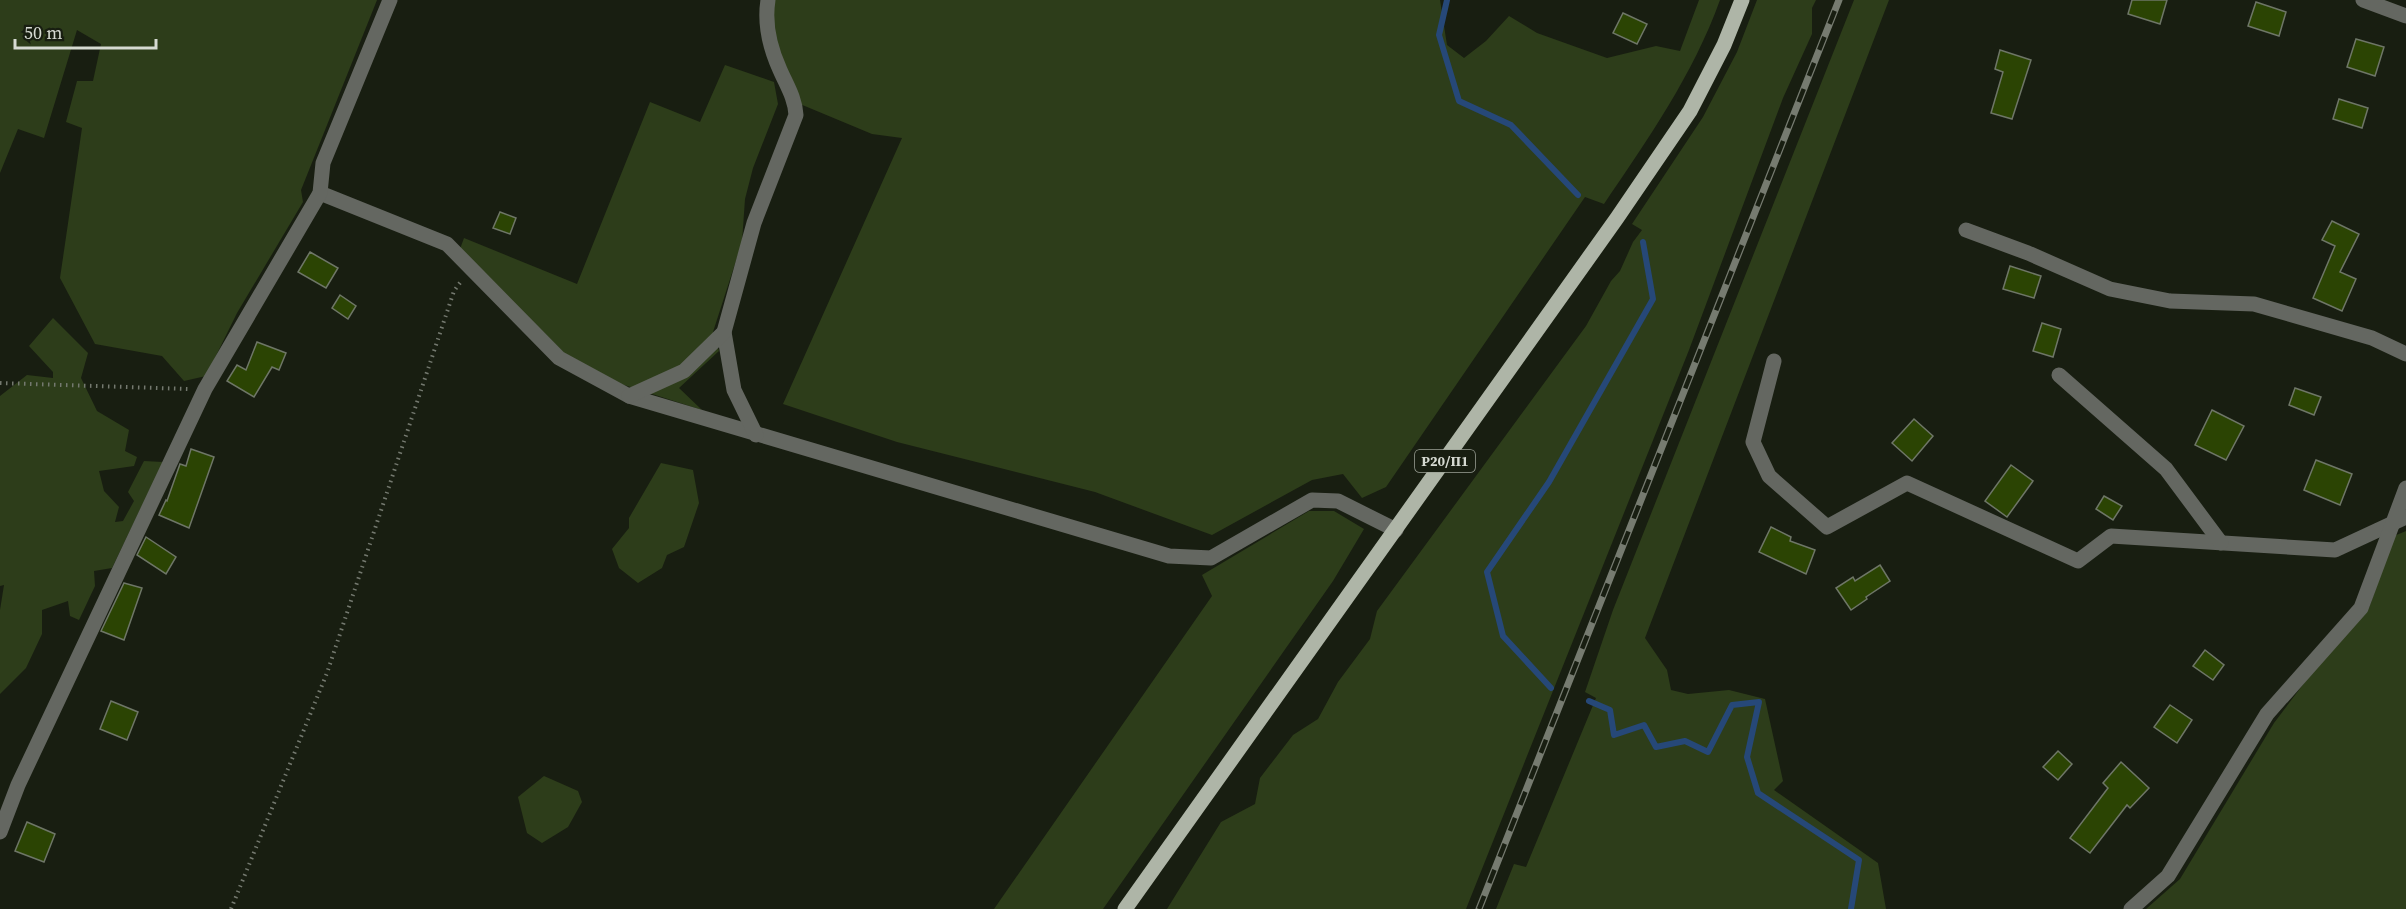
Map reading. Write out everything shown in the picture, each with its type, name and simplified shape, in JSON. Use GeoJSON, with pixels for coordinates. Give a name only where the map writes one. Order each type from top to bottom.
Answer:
{"type":"FeatureCollection","features":[{"type":"Feature","properties":{"kind":"main road","name":"Р20/П1"},"geometry":{"type":"LineString","coordinates":[[1125,909],[1617,218],[1690,111],[1724,45],[1742,0]]}},
{"type":"Feature","properties":{"kind":"street"},"geometry":{"type":"LineString","coordinates":[[0,832],[18,785],[205,389],[321,193],[324,163],[390,0]]}},
{"type":"Feature","properties":{"kind":"street"},"geometry":{"type":"LineString","coordinates":[[756,435],[734,390],[724,332],[754,223],[796,115],[795,101],[771,48],[766,24],[768,0]]}},
{"type":"Feature","properties":{"kind":"street"},"geometry":{"type":"LineString","coordinates":[[2363,0],[2406,16]]}},
{"type":"Feature","properties":{"kind":"street"},"geometry":{"type":"LineString","coordinates":[[321,193],[447,244],[559,358],[628,396],[1169,556],[1211,558],[1312,500],[1338,501],[1396,530]]}},
{"type":"Feature","properties":{"kind":"street"},"geometry":{"type":"LineString","coordinates":[[1966,230],[2028,253],[2110,289],[2170,301],[2254,304],[2372,338],[2406,354]]}},
{"type":"Feature","properties":{"kind":"street"},"geometry":{"type":"LineString","coordinates":[[628,396],[684,371],[724,332]]}},
{"type":"Feature","properties":{"kind":"street"},"geometry":{"type":"LineString","coordinates":[[1774,361],[1753,442],[1769,476],[1827,526],[1907,483],[2078,561],[2111,536],[2335,550],[2406,517]]}},
{"type":"Feature","properties":{"kind":"street"},"geometry":{"type":"LineString","coordinates":[[2059,375],[2166,469],[2221,543]]}},
{"type":"Feature","properties":{"kind":"street"},"geometry":{"type":"LineString","coordinates":[[2131,909],[2169,876],[2267,714],[2361,608],[2406,488]]}},
{"type":"Feature","properties":{"kind":"path"},"geometry":{"type":"LineString","coordinates":[[231,909],[327,673],[454,291],[470,269]]}},
{"type":"Feature","properties":{"kind":"path"},"geometry":{"type":"LineString","coordinates":[[0,383],[205,389]]}},
{"type":"Feature","properties":{"kind":"green space"},"geometry":{"type":"Polygon","coordinates":[[[0,0],[377,0],[301,190],[303,202],[237,313],[206,376],[184,381],[162,356],[95,344],[60,278],[82,128],[66,122],[77,81],[93,81],[101,44],[77,30],[44,138],[18,129],[0,173],[0,0]]]}},
{"type":"Feature","properties":{"kind":"green space"},"geometry":{"type":"Polygon","coordinates":[[[774,0],[1440,0],[1447,45],[1464,58],[1486,41],[1509,16],[1537,33],[1607,58],[1656,46],[1680,51],[1699,0],[1720,0],[1683,80],[1653,131],[1604,204],[1585,197],[1386,487],[1362,498],[1343,474],[1312,480],[1212,535],[1095,492],[897,442],[783,404],[902,138],[872,134],[800,104],[776,42],[774,0]]]}},
{"type":"Feature","properties":{"kind":"green space"},"geometry":{"type":"Polygon","coordinates":[[[1757,0],[1816,0],[1812,8],[1812,34],[1783,98],[1689,350],[1466,909],[1167,909],[1221,822],[1255,804],[1260,778],[1293,735],[1318,719],[1338,682],[1370,639],[1377,611],[1586,326],[1642,230],[1632,224],[1703,117],[1737,52],[1757,0]]]}},
{"type":"Feature","properties":{"kind":"green space"},"geometry":{"type":"Polygon","coordinates":[[[1854,0],[1889,0],[1645,638],[1667,670],[1671,690],[1688,694],[1729,690],[1765,699],[1783,781],[1774,790],[1878,863],[1886,909],[1496,909],[1514,864],[1526,867],[1596,698],[1585,692],[1613,610],[1854,0]]]}},
{"type":"Feature","properties":{"kind":"green space"},"geometry":{"type":"Polygon","coordinates":[[[725,65],[774,82],[778,104],[753,168],[745,199],[742,242],[713,332],[719,351],[679,388],[702,410],[621,384],[564,353],[460,249],[464,238],[577,284],[650,102],[700,122],[725,65]]]}},
{"type":"Feature","properties":{"kind":"green space"},"geometry":{"type":"Polygon","coordinates":[[[53,318],[88,353],[81,378],[97,411],[129,430],[125,451],[137,457],[134,466],[99,471],[104,491],[119,507],[115,522],[123,521],[134,501],[128,492],[144,461],[163,462],[112,568],[94,571],[95,586],[79,620],[70,616],[68,601],[42,610],[42,634],[26,668],[0,694],[0,610],[4,585],[0,586],[0,396],[27,375],[53,378],[53,372],[29,346],[53,318]]]}},
{"type":"Feature","properties":{"kind":"green space"},"geometry":{"type":"Polygon","coordinates":[[[661,463],[693,470],[699,503],[684,547],[667,555],[662,568],[638,583],[619,568],[612,549],[629,528],[629,518],[661,463]]]}},
{"type":"Feature","properties":{"kind":"green space"},"geometry":{"type":"Polygon","coordinates":[[[1309,511],[1334,511],[1364,529],[1333,581],[1103,909],[994,909],[1212,596],[1202,575],[1309,511]]]}},
{"type":"Feature","properties":{"kind":"green space"},"geometry":{"type":"Polygon","coordinates":[[[2406,531],[2406,909],[2146,909],[2180,879],[2274,723],[2308,678],[2369,608],[2394,536],[2406,531]]]}},
{"type":"Feature","properties":{"kind":"green space"},"geometry":{"type":"Polygon","coordinates":[[[544,776],[578,791],[582,802],[568,827],[542,843],[527,833],[518,797],[544,776]]]}},
{"type":"Feature","properties":{"kind":"building"},"geometry":{"type":"Polygon","coordinates":[[[2132,0],[2167,0],[2160,24],[2128,14],[2132,0]]]}},
{"type":"Feature","properties":{"kind":"building"},"geometry":{"type":"Polygon","coordinates":[[[2256,2],[2286,12],[2279,36],[2248,26],[2256,2]]]}},
{"type":"Feature","properties":{"kind":"building"},"geometry":{"type":"Polygon","coordinates":[[[1623,13],[1647,24],[1637,44],[1613,33],[1623,13]]]}},
{"type":"Feature","properties":{"kind":"building"},"geometry":{"type":"Polygon","coordinates":[[[2356,39],[2384,47],[2375,76],[2347,67],[2356,39]]]}},
{"type":"Feature","properties":{"kind":"building"},"geometry":{"type":"Polygon","coordinates":[[[2000,50],[2031,60],[2012,119],[1991,113],[2003,72],[1995,69],[2000,50]]]}},
{"type":"Feature","properties":{"kind":"building"},"geometry":{"type":"Polygon","coordinates":[[[2339,99],[2368,108],[2362,128],[2333,119],[2339,99]]]}},
{"type":"Feature","properties":{"kind":"building"},"geometry":{"type":"Polygon","coordinates":[[[500,212],[516,218],[510,234],[493,228],[500,212]]]}},
{"type":"Feature","properties":{"kind":"building"},"geometry":{"type":"Polygon","coordinates":[[[2332,221],[2359,234],[2340,272],[2356,279],[2342,311],[2313,298],[2335,246],[2322,240],[2332,221]]]}},
{"type":"Feature","properties":{"kind":"building"},"geometry":{"type":"Polygon","coordinates":[[[310,252],[338,268],[326,288],[298,272],[310,252]]]}},
{"type":"Feature","properties":{"kind":"building"},"geometry":{"type":"Polygon","coordinates":[[[2010,266],[2041,276],[2034,298],[2003,289],[2010,266]]]}},
{"type":"Feature","properties":{"kind":"building"},"geometry":{"type":"Polygon","coordinates":[[[340,295],[356,306],[348,319],[332,308],[340,295]]]}},
{"type":"Feature","properties":{"kind":"building"},"geometry":{"type":"Polygon","coordinates":[[[2042,323],[2061,329],[2053,357],[2033,351],[2042,323]]]}},
{"type":"Feature","properties":{"kind":"building"},"geometry":{"type":"Polygon","coordinates":[[[257,342],[286,353],[279,370],[272,367],[254,397],[227,381],[237,365],[246,370],[257,342]]]}},
{"type":"Feature","properties":{"kind":"building"},"geometry":{"type":"Polygon","coordinates":[[[2295,388],[2321,397],[2314,415],[2289,405],[2295,388]]]}},
{"type":"Feature","properties":{"kind":"building"},"geometry":{"type":"Polygon","coordinates":[[[2212,410],[2244,426],[2226,460],[2195,445],[2212,410]]]}},
{"type":"Feature","properties":{"kind":"building"},"geometry":{"type":"Polygon","coordinates":[[[1914,419],[1933,436],[1912,461],[1892,443],[1914,419]]]}},
{"type":"Feature","properties":{"kind":"building"},"geometry":{"type":"Polygon","coordinates":[[[191,449],[214,457],[189,528],[159,515],[167,501],[180,464],[186,466],[191,449]]]}},
{"type":"Feature","properties":{"kind":"building"},"geometry":{"type":"Polygon","coordinates":[[[2316,460],[2352,474],[2340,505],[2304,490],[2316,460]]]}},
{"type":"Feature","properties":{"kind":"building"},"geometry":{"type":"Polygon","coordinates":[[[2011,465],[2033,481],[2007,517],[1985,501],[2011,465]]]}},
{"type":"Feature","properties":{"kind":"building"},"geometry":{"type":"Polygon","coordinates":[[[2104,496],[2122,506],[2113,520],[2096,509],[2104,496]]]}},
{"type":"Feature","properties":{"kind":"building"},"geometry":{"type":"Polygon","coordinates":[[[1771,527],[1791,537],[1790,541],[1815,550],[1806,574],[1759,552],[1771,527]]]}},
{"type":"Feature","properties":{"kind":"building"},"geometry":{"type":"Polygon","coordinates":[[[146,537],[176,557],[166,574],[137,555],[146,537]]]}},
{"type":"Feature","properties":{"kind":"building"},"geometry":{"type":"Polygon","coordinates":[[[1880,565],[1890,581],[1851,610],[1836,588],[1853,577],[1855,581],[1880,565]]]}},
{"type":"Feature","properties":{"kind":"building"},"geometry":{"type":"Polygon","coordinates":[[[124,583],[142,588],[124,640],[101,631],[124,583]]]}},
{"type":"Feature","properties":{"kind":"building"},"geometry":{"type":"Polygon","coordinates":[[[2205,650],[2224,665],[2213,680],[2193,666],[2205,650]]]}},
{"type":"Feature","properties":{"kind":"building"},"geometry":{"type":"Polygon","coordinates":[[[111,701],[138,712],[127,740],[100,729],[111,701]]]}},
{"type":"Feature","properties":{"kind":"building"},"geometry":{"type":"Polygon","coordinates":[[[2170,705],[2192,720],[2177,743],[2154,727],[2170,705]]]}},
{"type":"Feature","properties":{"kind":"building"},"geometry":{"type":"Polygon","coordinates":[[[2058,751],[2072,764],[2058,780],[2043,767],[2058,751]]]}},
{"type":"Feature","properties":{"kind":"building"},"geometry":{"type":"Polygon","coordinates":[[[2121,762],[2149,788],[2130,808],[2127,805],[2090,853],[2070,838],[2108,788],[2103,783],[2121,762]]]}},
{"type":"Feature","properties":{"kind":"building"},"geometry":{"type":"Polygon","coordinates":[[[27,822],[55,834],[44,862],[15,851],[27,822]]]}},
{"type":"Feature","properties":{"kind":"waterway"},"geometry":{"type":"LineString","coordinates":[[1447,0],[1439,35],[1459,101],[1511,125],[1578,195]]}},
{"type":"Feature","properties":{"kind":"waterway"},"geometry":{"type":"LineString","coordinates":[[1551,688],[1503,636],[1487,572],[1549,482],[1653,299],[1643,242]]}},
{"type":"Feature","properties":{"kind":"waterway"},"geometry":{"type":"LineString","coordinates":[[1589,701],[1610,710],[1614,735],[1644,725],[1656,747],[1685,741],[1708,752],[1732,705],[1759,702],[1747,757],[1758,793],[1859,860],[1851,909]]}},
{"type":"Feature","properties":{"kind":"railway"},"geometry":{"type":"LineString","coordinates":[[1479,909],[1839,0]]}}]}
